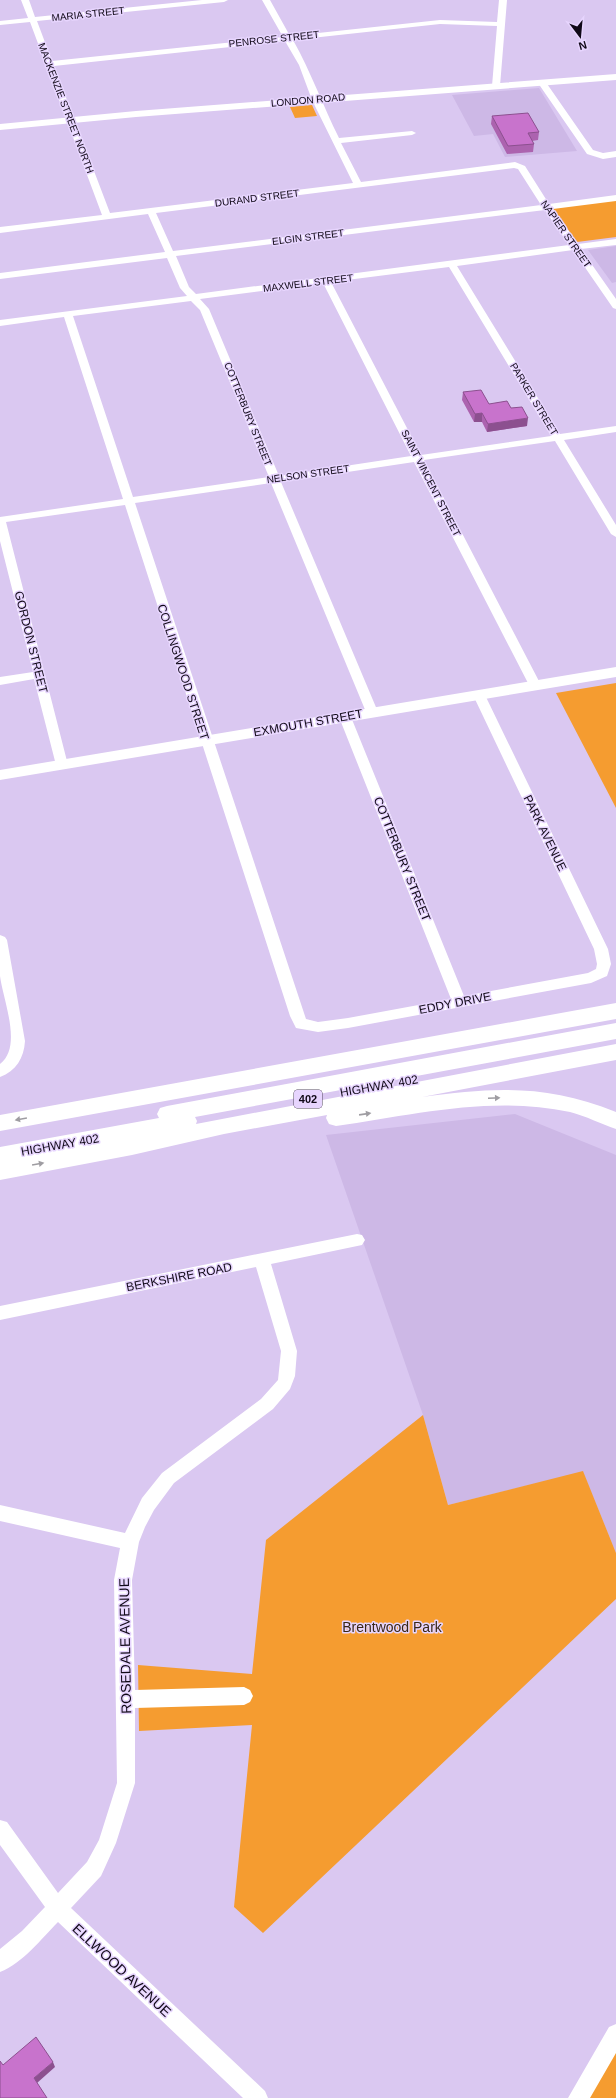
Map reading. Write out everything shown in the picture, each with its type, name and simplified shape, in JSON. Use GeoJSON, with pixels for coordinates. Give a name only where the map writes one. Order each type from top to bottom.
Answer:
{"type":"FeatureCollection","features":[{"type":"Feature","properties":{"kind":"highway"},"geometry":{"type":"LineString","coordinates":[[42,1115],[208,1076],[463,1030],[616,998]]}},
{"type":"Feature","properties":{"kind":"highway"},"geometry":{"type":"LineString","coordinates":[[0,1123],[616,1011]]}},
{"type":"Feature","properties":{"kind":"highway"},"geometry":{"type":"LineString","coordinates":[[0,1144],[616,1031]]}},
{"type":"Feature","properties":{"kind":"highway","name":"HIGHWAY 402"},"geometry":{"type":"LineString","coordinates":[[0,1156],[616,1042]]}},
{"type":"Feature","properties":{"kind":"highway"},"geometry":{"type":"LineString","coordinates":[[132,1147],[224,1126],[616,1052]]}},
{"type":"Feature","properties":{"kind":"highway"},"geometry":{"type":"LineString","coordinates":[[0,1171],[132,1147],[478,1099],[512,1098],[570,1104],[616,1121]]}},
{"type":"Feature","properties":{"kind":"main road","name":"LONDON ROAD"},"geometry":{"type":"LineString","coordinates":[[0,127],[316,100],[616,77]]}},
{"type":"Feature","properties":{"kind":"main road","name":"EXMOUTH STREET"},"geometry":{"type":"LineString","coordinates":[[0,775],[616,672]]}},
{"type":"Feature","properties":{"kind":"street","name":"MACKENZIE STREET NORTH"},"geometry":{"type":"LineString","coordinates":[[25,0],[107,217]]}},
{"type":"Feature","properties":{"kind":"street","name":"MARIA STREET"},"geometry":{"type":"LineString","coordinates":[[0,23],[224,0]]}},
{"type":"Feature","properties":{"kind":"street"},"geometry":{"type":"LineString","coordinates":[[266,0],[302,65],[316,100],[358,185]]}},
{"type":"Feature","properties":{"kind":"street"},"geometry":{"type":"LineString","coordinates":[[496,86],[502,0]]}},
{"type":"Feature","properties":{"kind":"street","name":"PENROSE STREET"},"geometry":{"type":"LineString","coordinates":[[48,64],[440,22],[500,24]]}},
{"type":"Feature","properties":{"kind":"street"},"geometry":{"type":"LineString","coordinates":[[542,83],[590,152],[603,156],[616,154]]}},
{"type":"Feature","properties":{"kind":"street"},"geometry":{"type":"LineString","coordinates":[[337,141],[412,133]]}},
{"type":"Feature","properties":{"kind":"street","name":"DURAND STREET"},"geometry":{"type":"LineString","coordinates":[[0,230],[515,165]]}},
{"type":"Feature","properties":{"kind":"street","name":"NAPIER STREET"},"geometry":{"type":"LineString","coordinates":[[515,165],[522,168],[547,207],[616,306]]}},
{"type":"Feature","properties":{"kind":"street","name":"ELGIN STREET"},"geometry":{"type":"LineString","coordinates":[[0,276],[616,198]]}},
{"type":"Feature","properties":{"kind":"street","name":"COTTERBURY STREET"},"geometry":{"type":"LineString","coordinates":[[151,211],[185,288],[193,298],[203,306],[372,712]]}},
{"type":"Feature","properties":{"kind":"street","name":"MAXWELL STREET"},"geometry":{"type":"LineString","coordinates":[[0,323],[616,242]]}},
{"type":"Feature","properties":{"kind":"street","name":"PARKER STREET"},"geometry":{"type":"LineString","coordinates":[[452,264],[616,534]]}},
{"type":"Feature","properties":{"kind":"street","name":"SAINT VINCENT STREET"},"geometry":{"type":"LineString","coordinates":[[326,281],[535,685]]}},
{"type":"Feature","properties":{"kind":"street","name":"COLLINGWOOD STREET"},"geometry":{"type":"LineString","coordinates":[[68,314],[206,741],[297,1016],[301,1024],[306,1026]]}},
{"type":"Feature","properties":{"kind":"street","name":"NELSON STREET"},"geometry":{"type":"LineString","coordinates":[[0,520],[616,429]]}},
{"type":"Feature","properties":{"kind":"street","name":"GORDON STREET"},"geometry":{"type":"LineString","coordinates":[[0,520],[62,765]]}},
{"type":"Feature","properties":{"kind":"street"},"geometry":{"type":"LineString","coordinates":[[0,681],[40,674]]}},
{"type":"Feature","properties":{"kind":"street","name":"PARK AVENUE"},"geometry":{"type":"LineString","coordinates":[[479,695],[601,948],[604,964],[602,972]]}},
{"type":"Feature","properties":{"kind":"street","name":"COTTERBURY STREET"},"geometry":{"type":"LineString","coordinates":[[345,717],[459,1002]]}},
{"type":"Feature","properties":{"kind":"street"},"geometry":{"type":"LineString","coordinates":[[0,940],[17,1028],[18,1041],[18,1052],[14,1060],[6,1068],[0,1071]]}},
{"type":"Feature","properties":{"kind":"street","name":"EDDY DRIVE"},"geometry":{"type":"LineString","coordinates":[[306,1026],[318,1027],[591,978],[602,972]]}},
{"type":"Feature","properties":{"kind":"street","name":"BERKSHIRE ROAD"},"geometry":{"type":"LineString","coordinates":[[0,1313],[357,1240]]}},
{"type":"Feature","properties":{"kind":"street","name":"ROSEDALE AVENUE"},"geometry":{"type":"LineString","coordinates":[[0,1962],[29,1938],[58,1909],[94,1869],[107,1843],[126,1783],[126,1699],[123,1580],[130,1542],[148,1504],[168,1478],[267,1404],[284,1384],[287,1376],[288,1351],[262,1260]]}},
{"type":"Feature","properties":{"kind":"street"},"geometry":{"type":"LineString","coordinates":[[0,1513],[130,1542]]}},
{"type":"Feature","properties":{"kind":"street"},"geometry":{"type":"LineString","coordinates":[[126,1699],[244,1696]]}},
{"type":"Feature","properties":{"kind":"street","name":"ELLWOOD AVENUE"},"geometry":{"type":"LineString","coordinates":[[0,1829],[58,1909],[255,2097]]}},
{"type":"Feature","properties":{"kind":"street"},"geometry":{"type":"LineString","coordinates":[[578,2098],[616,2034]]}},
{"type":"Feature","properties":{"kind":"shaded area"},"geometry":{"type":"Polygon","coordinates":[[[539,88],[577,151],[505,157],[493,134],[474,136],[452,95],[539,88]]]}},
{"type":"Feature","properties":{"kind":"shaded area"},"geometry":{"type":"Polygon","coordinates":[[[616,246],[616,282],[612,283],[588,250],[616,246]]]}},
{"type":"Feature","properties":{"kind":"shaded area"},"geometry":{"type":"Polygon","coordinates":[[[515,1114],[616,1155],[616,1553],[583,1472],[448,1505],[423,1415],[326,1135],[515,1114]]]}},
{"type":"Feature","properties":{"kind":"green space"},"geometry":{"type":"Polygon","coordinates":[[[312,105],[317,116],[295,118],[290,107],[312,105]]]}},
{"type":"Feature","properties":{"kind":"green space"},"geometry":{"type":"Polygon","coordinates":[[[616,200],[616,237],[577,242],[552,207],[616,200]]]}},
{"type":"Feature","properties":{"kind":"green space"},"geometry":{"type":"Polygon","coordinates":[[[616,683],[616,808],[556,693],[616,683]]]}},
{"type":"Feature","properties":{"kind":"green space","name":"Brentwood Park"},"geometry":{"type":"Polygon","coordinates":[[[423,1415],[448,1505],[583,1471],[616,1553],[616,1599],[263,1933],[234,1907],[252,1725],[139,1731],[138,1665],[252,1674],[266,1540],[423,1415]]]}},
{"type":"Feature","properties":{"kind":"green space"},"geometry":{"type":"Polygon","coordinates":[[[616,2050],[616,2098],[587,2098],[616,2050]]]}},
{"type":"Feature","properties":{"kind":"building"},"geometry":{"type":"Polygon","coordinates":[[[528,113],[539,132],[528,133],[534,144],[508,146],[492,116],[528,113]]]}},
{"type":"Feature","properties":{"kind":"building"},"geometry":{"type":"Polygon","coordinates":[[[481,390],[489,404],[507,401],[511,408],[522,407],[528,418],[488,424],[482,413],[475,414],[463,392],[481,390]]]}},
{"type":"Feature","properties":{"kind":"building"},"geometry":{"type":"Polygon","coordinates":[[[36,2037],[53,2062],[34,2078],[47,2098],[0,2098],[0,2061],[3,2065],[36,2037]]]}}]}
